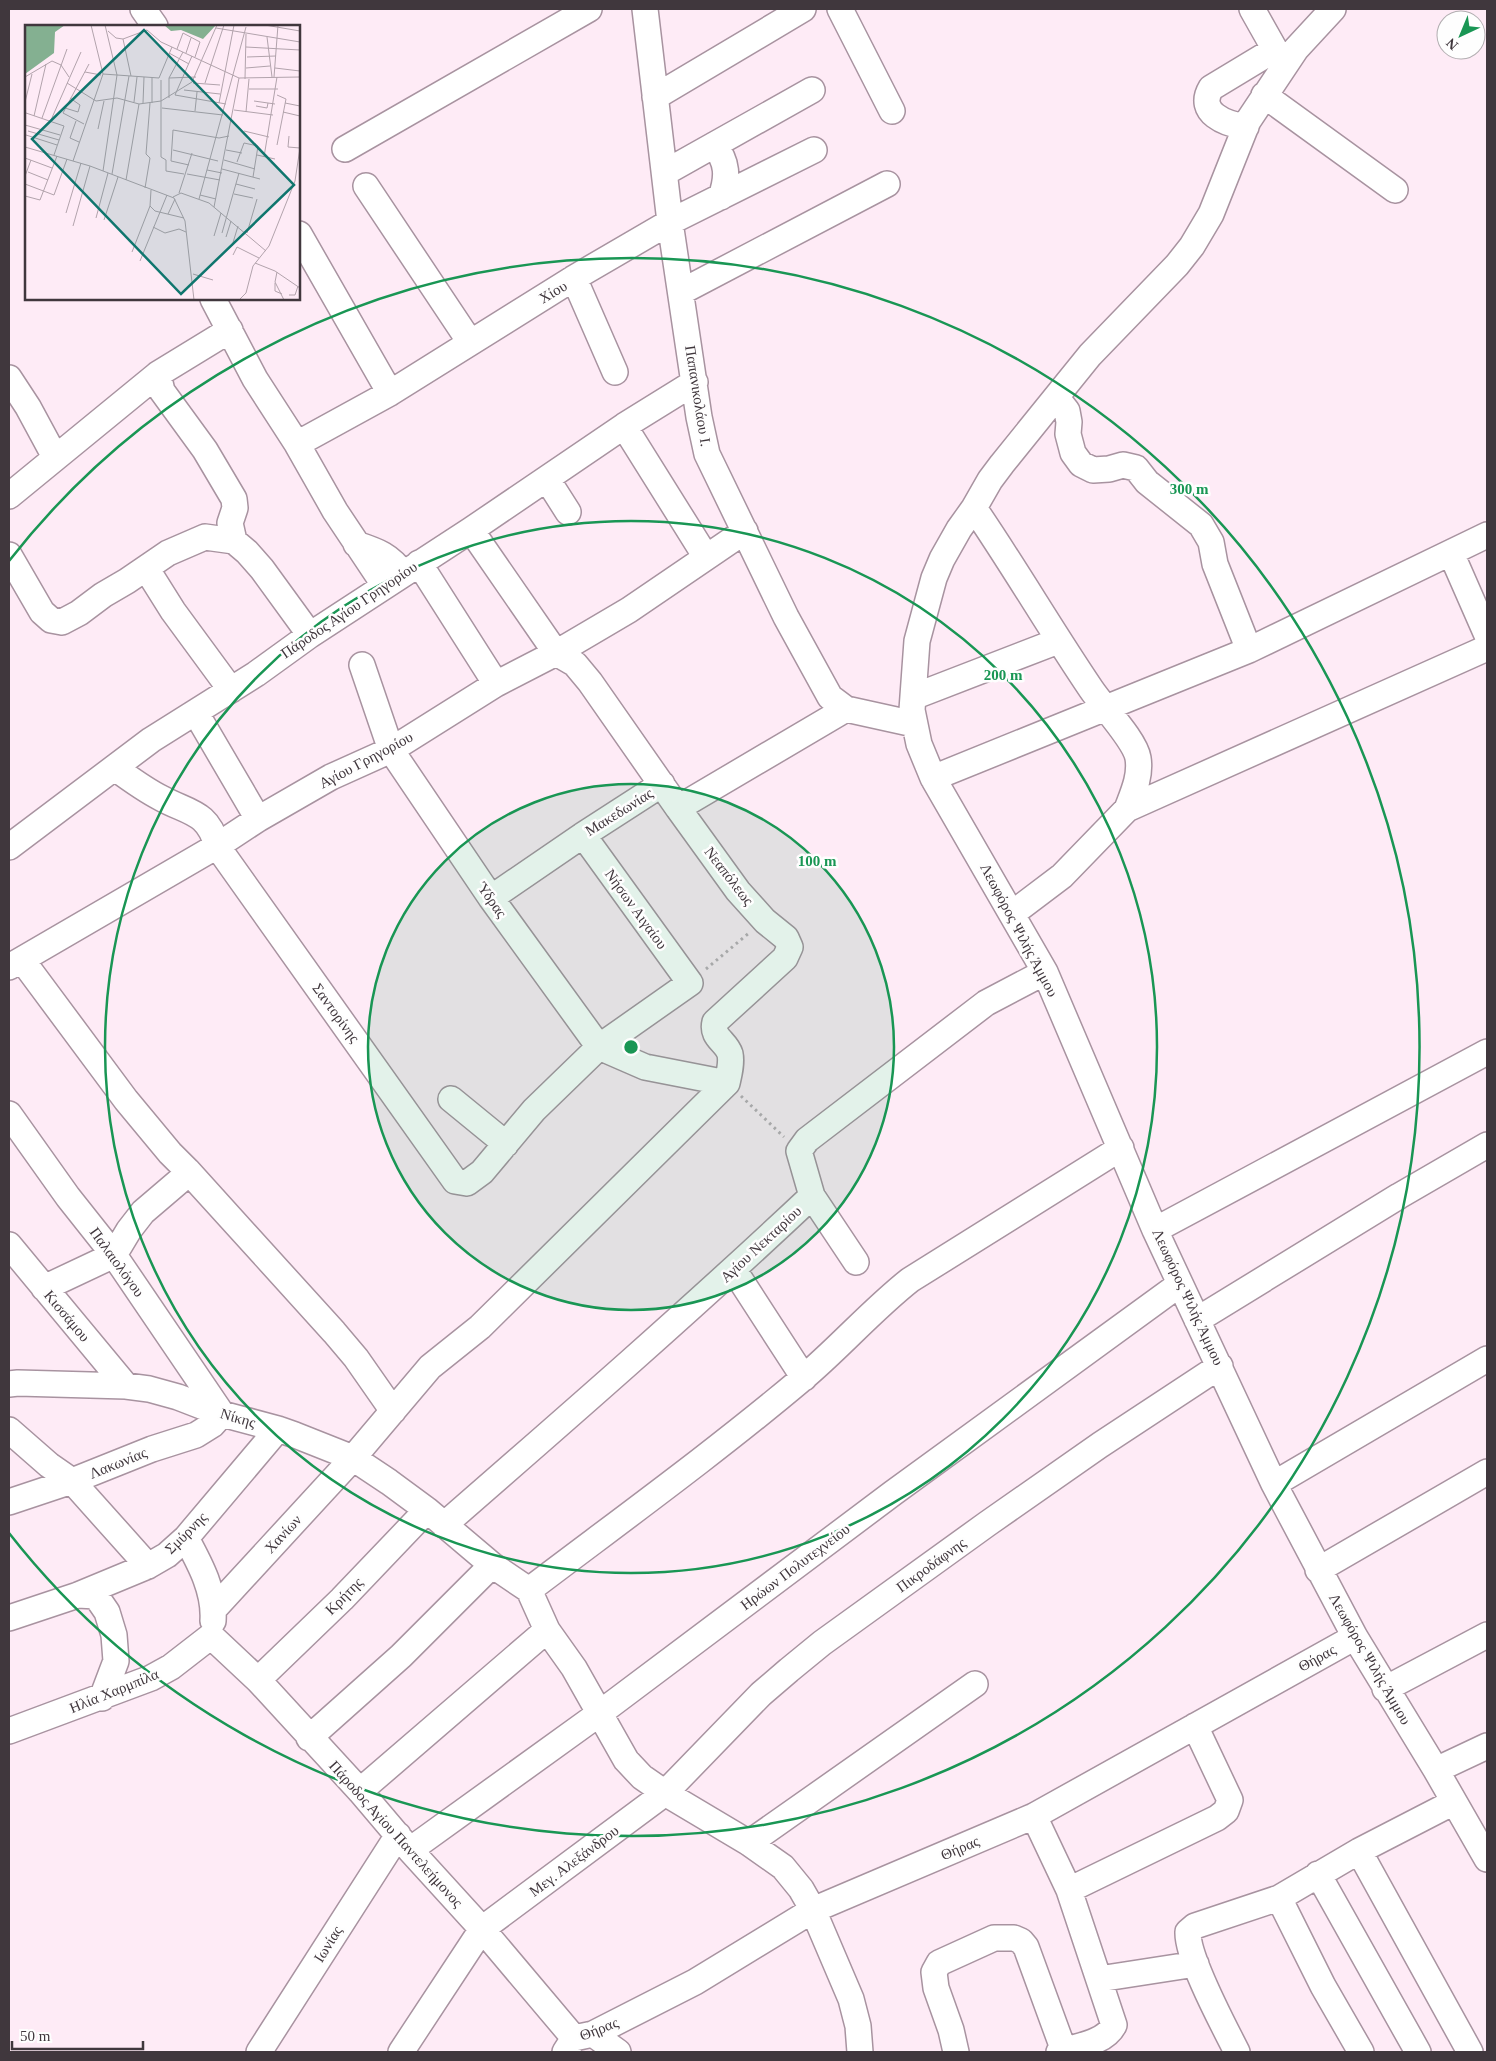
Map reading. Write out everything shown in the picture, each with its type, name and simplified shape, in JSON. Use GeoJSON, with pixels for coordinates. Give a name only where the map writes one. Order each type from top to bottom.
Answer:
{"type":"FeatureCollection","features":[{"type":"Feature","properties":{"kind":"street"},"geometry":{"type":"LineString","coordinates":[[143,9],[154,25]]}},
{"type":"Feature","properties":{"kind":"street"},"geometry":{"type":"LineString","coordinates":[[345,149],[589,9]]}},
{"type":"Feature","properties":{"kind":"street","name":"Παπανικολάου Ι."},"geometry":{"type":"LineString","coordinates":[[645,9],[666,172],[670,222],[700,424],[707,454],[786,616],[830,697],[846,709],[914,724]]}},
{"type":"Feature","properties":{"kind":"street"},"geometry":{"type":"LineString","coordinates":[[655,97],[803,9]]}},
{"type":"Feature","properties":{"kind":"street"},"geometry":{"type":"LineString","coordinates":[[840,9],[892,112]]}},
{"type":"Feature","properties":{"kind":"street"},"geometry":{"type":"LineString","coordinates":[[1246,127],[1234,126],[1221,120],[1212,112],[1207,103],[1207,96],[1211,88],[1279,58],[1252,9]]}},
{"type":"Feature","properties":{"kind":"street","name":"Λεωφόρος Ψιλής Άμμου"},"geometry":{"type":"LineString","coordinates":[[1333,9],[1302,43],[1279,58],[1264,95],[1246,127],[1211,214],[1192,246],[1177,265],[1096,348],[1056,396],[990,480],[974,508],[958,529],[934,578],[917,641],[913,698],[914,724],[919,744],[933,778],[1013,913],[1045,972],[1155,1230],[1274,1484],[1355,1637],[1436,1770],[1487,1859]]}},
{"type":"Feature","properties":{"kind":"street"},"geometry":{"type":"LineString","coordinates":[[666,172],[812,90]]}},
{"type":"Feature","properties":{"kind":"street"},"geometry":{"type":"LineString","coordinates":[[1264,95],[1396,190]]}},
{"type":"Feature","properties":{"kind":"street"},"geometry":{"type":"LineString","coordinates":[[714,145],[721,154],[725,164],[726,183],[721,197]]}},
{"type":"Feature","properties":{"kind":"street","name":"Χίου"},"geometry":{"type":"LineString","coordinates":[[297,444],[390,392],[574,278],[670,222],[814,150]]}},
{"type":"Feature","properties":{"kind":"street"},"geometry":{"type":"LineString","coordinates":[[681,292],[887,184]]}},
{"type":"Feature","properties":{"kind":"street"},"geometry":{"type":"LineString","coordinates":[[366,186],[470,342]]}},
{"type":"Feature","properties":{"kind":"street"},"geometry":{"type":"LineString","coordinates":[[300,236],[390,392]]}},
{"type":"Feature","properties":{"kind":"street"},"geometry":{"type":"LineString","coordinates":[[574,278],[616,372]]}},
{"type":"Feature","properties":{"kind":"street"},"geometry":{"type":"LineString","coordinates":[[214,300],[255,379],[297,444],[356,544],[378,552],[395,562],[402,574],[496,684]]}},
{"type":"Feature","properties":{"kind":"street"},"geometry":{"type":"LineString","coordinates":[[9,496],[158,374],[230,330]]}},
{"type":"Feature","properties":{"kind":"street"},"geometry":{"type":"LineString","coordinates":[[158,374],[162,391],[205,450],[234,499],[235,508],[230,524],[234,541]]}},
{"type":"Feature","properties":{"kind":"street","name":"Πάροδος Αγίου Γρηγορίου"},"geometry":{"type":"LineString","coordinates":[[9,847],[151,740],[231,690],[310,635],[472,530],[624,426],[695,382]]}},
{"type":"Feature","properties":{"kind":"street"},"geometry":{"type":"LineString","coordinates":[[12,390],[55,457]]}},
{"type":"Feature","properties":{"kind":"street"},"geometry":{"type":"LineString","coordinates":[[1056,396],[1067,411],[1069,422],[1068,434],[1073,452],[1080,464],[1093,470],[1109,469],[1123,465],[1136,468],[1147,482],[1201,525],[1211,542],[1215,564],[1249,650]]}},
{"type":"Feature","properties":{"kind":"street"},"geometry":{"type":"LineString","coordinates":[[624,426],[706,557]]}},
{"type":"Feature","properties":{"kind":"street"},"geometry":{"type":"LineString","coordinates":[[547,479],[568,512]]}},
{"type":"Feature","properties":{"kind":"street"},"geometry":{"type":"LineString","coordinates":[[974,508],[1016,571],[1058,641],[1104,708],[1132,744],[1138,757],[1138,778],[1127,810]]}},
{"type":"Feature","properties":{"kind":"street"},"geometry":{"type":"LineString","coordinates":[[472,530],[556,653],[575,664],[590,682],[662,784]]}},
{"type":"Feature","properties":{"kind":"street","name":"Αγίου Γρηγορίου"},"geometry":{"type":"LineString","coordinates":[[16,963],[217,846],[258,819],[331,778],[391,750],[496,684],[556,653],[629,610],[745,531]]}},
{"type":"Feature","properties":{"kind":"street"},"geometry":{"type":"LineString","coordinates":[[933,778],[1249,650],[1487,535]]}},
{"type":"Feature","properties":{"kind":"street"},"geometry":{"type":"LineString","coordinates":[[9,555],[42,612],[51,620],[62,622],[79,613],[103,595],[168,553],[205,537],[234,541],[247,552],[262,570],[310,635]]}},
{"type":"Feature","properties":{"kind":"street"},"geometry":{"type":"LineString","coordinates":[[1451,553],[1487,635]]}},
{"type":"Feature","properties":{"kind":"street"},"geometry":{"type":"LineString","coordinates":[[146,568],[173,611],[231,690]]}},
{"type":"Feature","properties":{"kind":"street"},"geometry":{"type":"LineString","coordinates":[[913,698],[1058,641]]}},
{"type":"Feature","properties":{"kind":"street"},"geometry":{"type":"LineString","coordinates":[[1013,913],[1062,876],[1127,810],[1487,648]]}},
{"type":"Feature","properties":{"kind":"street"},"geometry":{"type":"LineString","coordinates":[[207,657],[202,709],[258,819]]}},
{"type":"Feature","properties":{"kind":"street","name":"Ύδρας"},"geometry":{"type":"LineString","coordinates":[[362,665],[391,750],[491,898],[599,1046]]}},
{"type":"Feature","properties":{"kind":"street"},"geometry":{"type":"LineString","coordinates":[[678,808],[846,709]]}},
{"type":"Feature","properties":{"kind":"street","name":"Σαντορίνης"},"geometry":{"type":"LineString","coordinates":[[116,768],[163,800],[202,817],[214,832],[217,846],[455,1181],[467,1183],[482,1172],[506,1144]]}},
{"type":"Feature","properties":{"kind":"street","name":"Μακεδωνίας"},"geometry":{"type":"LineString","coordinates":[[491,898],[662,784],[678,808]]}},
{"type":"Feature","properties":{"kind":"street","name":"Νεαπόλεως"},"geometry":{"type":"LineString","coordinates":[[678,808],[738,891],[765,920],[786,938],[790,947],[785,958],[715,1022],[713,1028],[715,1035],[728,1048],[731,1056],[727,1083]]}},
{"type":"Feature","properties":{"kind":"street","name":"Νήσων Αιγαίου"},"geometry":{"type":"LineString","coordinates":[[583,835],[690,983]]}},
{"type":"Feature","properties":{"kind":"street"},"geometry":{"type":"LineString","coordinates":[[16,963],[170,1153],[356,1358],[393,1411]]}},
{"type":"Feature","properties":{"kind":"street"},"geometry":{"type":"LineString","coordinates":[[798,1151],[815,1133],[986,1003],[1045,972]]}},
{"type":"Feature","properties":{"kind":"street"},"geometry":{"type":"LineString","coordinates":[[450,1100],[506,1144],[534,1110],[599,1046],[690,983]]}},
{"type":"Feature","properties":{"kind":"street"},"geometry":{"type":"LineString","coordinates":[[599,1046],[644,1066],[727,1083]]}},
{"type":"Feature","properties":{"kind":"street"},"geometry":{"type":"LineString","coordinates":[[1155,1230],[1487,1052]]}},
{"type":"Feature","properties":{"kind":"street","name":"Χανίων"},"geometry":{"type":"LineString","coordinates":[[214,1609],[353,1458],[430,1367],[480,1327],[727,1083]]}},
{"type":"Feature","properties":{"kind":"street","name":"Παλαιολόγου"},"geometry":{"type":"LineString","coordinates":[[9,1114],[68,1197],[114,1255],[222,1414]]}},
{"type":"Feature","properties":{"kind":"street"},"geometry":{"type":"LineString","coordinates":[[1197,1320],[1399,1196],[1487,1145]]}},
{"type":"Feature","properties":{"kind":"street"},"geometry":{"type":"LineString","coordinates":[[860,2052],[858,2026],[851,1999],[813,1910],[801,1889],[783,1867],[749,1843],[665,1793],[642,1777],[626,1760],[574,1668],[547,1630],[529,1590],[804,1378],[882,1303],[910,1280],[1121,1148]]}},
{"type":"Feature","properties":{"kind":"street","name":"Αγίου Νεκταρίου"},"geometry":{"type":"LineString","coordinates":[[436,1517],[734,1270],[812,1196],[798,1151]]}},
{"type":"Feature","properties":{"kind":"street"},"geometry":{"type":"LineString","coordinates":[[44,1288],[114,1255],[129,1230],[143,1212],[184,1177],[188,1171]]}},
{"type":"Feature","properties":{"kind":"street"},"geometry":{"type":"LineString","coordinates":[[812,1196],[856,1262]]}},
{"type":"Feature","properties":{"kind":"street","name":"Κισσάμου"},"geometry":{"type":"LineString","coordinates":[[9,1245],[126,1386]]}},
{"type":"Feature","properties":{"kind":"street"},"geometry":{"type":"LineString","coordinates":[[734,1270],[804,1378]]}},
{"type":"Feature","properties":{"kind":"street","name":"Ηρώων Πολυτεχνείου"},"geometry":{"type":"LineString","coordinates":[[404,1843],[600,1713],[893,1493],[1180,1284]]}},
{"type":"Feature","properties":{"kind":"street"},"geometry":{"type":"LineString","coordinates":[[1274,1484],[1487,1359]]}},
{"type":"Feature","properties":{"kind":"street","name":"Πικροδάφνης"},"geometry":{"type":"LineString","coordinates":[[665,1793],[761,1694],[822,1643],[1092,1451],[1220,1366]]}},
{"type":"Feature","properties":{"kind":"street","name":"Νίκης"},"geometry":{"type":"LineString","coordinates":[[12,1380],[149,1389],[178,1397],[222,1414],[278,1429],[353,1458],[436,1517],[492,1566],[529,1590]]}},
{"type":"Feature","properties":{"kind":"street","name":"Λακωνίας"},"geometry":{"type":"LineString","coordinates":[[9,1502],[72,1482],[152,1449],[196,1434],[212,1425],[222,1414]]}},
{"type":"Feature","properties":{"kind":"street","name":"Σμύρνης"},"geometry":{"type":"LineString","coordinates":[[9,1618],[78,1595],[148,1566],[167,1555],[186,1538],[278,1429]]}},
{"type":"Feature","properties":{"kind":"street"},"geometry":{"type":"LineString","coordinates":[[9,1430],[49,1465],[72,1482],[148,1566]]}},
{"type":"Feature","properties":{"kind":"street"},"geometry":{"type":"LineString","coordinates":[[1318,1570],[1487,1472]]}},
{"type":"Feature","properties":{"kind":"street","name":"Κρήτης"},"geometry":{"type":"LineString","coordinates":[[258,1680],[342,1599],[436,1517]]}},
{"type":"Feature","properties":{"kind":"street"},"geometry":{"type":"LineString","coordinates":[[186,1538],[203,1570],[214,1609],[211,1636]]}},
{"type":"Feature","properties":{"kind":"street"},"geometry":{"type":"LineString","coordinates":[[309,1738],[401,1656],[492,1566]]}},
{"type":"Feature","properties":{"kind":"street"},"geometry":{"type":"LineString","coordinates":[[78,1595],[96,1596],[108,1612],[114,1635],[116,1661],[102,1698]]}},
{"type":"Feature","properties":{"kind":"street"},"geometry":{"type":"LineString","coordinates":[[360,1791],[547,1630]]}},
{"type":"Feature","properties":{"kind":"street"},"geometry":{"type":"LineString","coordinates":[[1386,1689],[1487,1635]]}},
{"type":"Feature","properties":{"kind":"street","name":"Πάροδος Αγίου Παντελεήμονος"},"geometry":{"type":"LineString","coordinates":[[211,1636],[258,1680],[309,1738],[360,1791],[482,1929],[577,2042],[618,2052]]}},
{"type":"Feature","properties":{"kind":"street","name":"Ηλία Χαρμπίλα"},"geometry":{"type":"LineString","coordinates":[[9,1731],[102,1698],[151,1678],[171,1667],[211,1636]]}},
{"type":"Feature","properties":{"kind":"street","name":"Θήρας"},"geometry":{"type":"LineString","coordinates":[[577,2042],[695,1982],[813,1910],[1034,1816],[1355,1637]]}},
{"type":"Feature","properties":{"kind":"street"},"geometry":{"type":"LineString","coordinates":[[749,1843],[975,1684]]}},
{"type":"Feature","properties":{"kind":"street"},"geometry":{"type":"LineString","coordinates":[[1069,1890],[1217,1818],[1226,1811],[1230,1800],[1195,1726]]}},
{"type":"Feature","properties":{"kind":"street"},"geometry":{"type":"LineString","coordinates":[[1436,1770],[1487,1746]]}},
{"type":"Feature","properties":{"kind":"street","name":"Μεγ. Αλεξάνδρου"},"geometry":{"type":"LineString","coordinates":[[482,1929],[665,1793]]}},
{"type":"Feature","properties":{"kind":"street"},"geometry":{"type":"LineString","coordinates":[[1237,2052],[1196,1964],[1187,1941],[1188,1932],[1195,1926],[1279,1898],[1359,1851],[1454,1802]]}},
{"type":"Feature","properties":{"kind":"street"},"geometry":{"type":"LineString","coordinates":[[956,2052],[951,2030],[936,1988],[934,1972],[939,1963],[994,1938],[1014,1938],[1021,1941],[1026,1947],[1062,2051],[1101,2038],[1110,2033],[1114,2025],[1069,1890],[1034,1816]]}},
{"type":"Feature","properties":{"kind":"street","name":"Ιωνίας"},"geometry":{"type":"LineString","coordinates":[[259,2052],[404,1843]]}},
{"type":"Feature","properties":{"kind":"street"},"geometry":{"type":"LineString","coordinates":[[1359,1851],[1470,2052]]}},
{"type":"Feature","properties":{"kind":"street"},"geometry":{"type":"LineString","coordinates":[[1318,1874],[1418,2052]]}},
{"type":"Feature","properties":{"kind":"street"},"geometry":{"type":"LineString","coordinates":[[1279,1898],[1323,1986],[1361,2052]]}},
{"type":"Feature","properties":{"kind":"street"},"geometry":{"type":"LineString","coordinates":[[401,2052],[482,1929]]}},
{"type":"Feature","properties":{"kind":"street"},"geometry":{"type":"LineString","coordinates":[[1099,1979],[1196,1964]]}},
{"type":"Feature","properties":{"kind":"path"},"geometry":{"type":"LineString","coordinates":[[690,983],[765,920]]}},
{"type":"Feature","properties":{"kind":"path"},"geometry":{"type":"LineString","coordinates":[[727,1083],[798,1151]]}}]}
